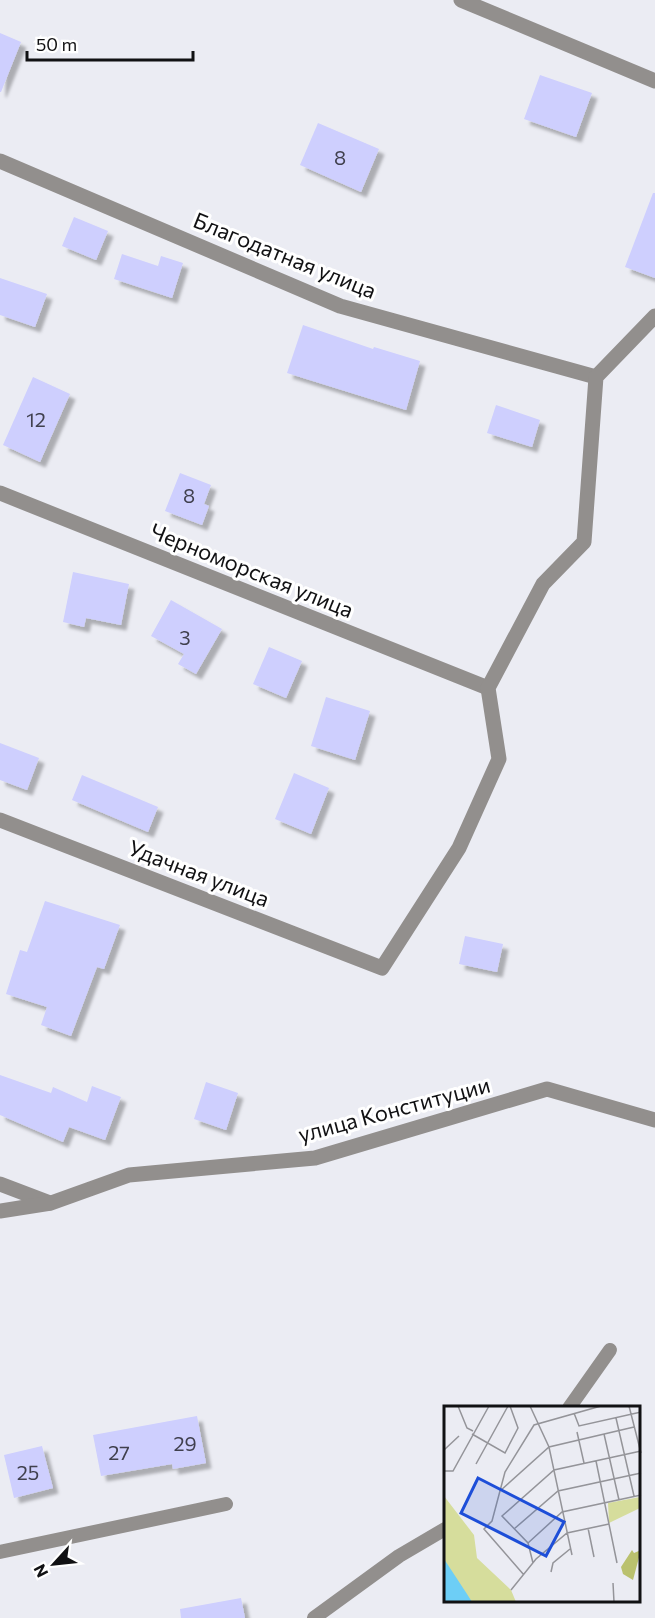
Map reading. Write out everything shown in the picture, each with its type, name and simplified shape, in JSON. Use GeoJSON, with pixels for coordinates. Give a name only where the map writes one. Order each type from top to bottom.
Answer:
{"type":"FeatureCollection","features":[{"type":"Feature","properties":{"kind":"street"},"geometry":{"type":"LineString","coordinates":[[461,0],[655,81]]}},
{"type":"Feature","properties":{"kind":"street","name":"Благодатная улица"},"geometry":{"type":"LineString","coordinates":[[0,160],[340,306],[596,377]]}},
{"type":"Feature","properties":{"kind":"street"},"geometry":{"type":"LineString","coordinates":[[488,688],[543,584],[584,542],[596,377],[655,316]]}},
{"type":"Feature","properties":{"kind":"street","name":"Черноморская улица"},"geometry":{"type":"LineString","coordinates":[[0,493],[488,688]]}},
{"type":"Feature","properties":{"kind":"street","name":"Удачная улица"},"geometry":{"type":"LineString","coordinates":[[0,820],[382,968],[459,848],[499,759],[488,688]]}},
{"type":"Feature","properties":{"kind":"street","name":"улица Конституции"},"geometry":{"type":"LineString","coordinates":[[0,1211],[51,1203],[129,1175],[315,1158],[547,1089],[655,1120]]}},
{"type":"Feature","properties":{"kind":"street"},"geometry":{"type":"LineString","coordinates":[[0,1184],[51,1203]]}},
{"type":"Feature","properties":{"kind":"lane"},"geometry":{"type":"LineString","coordinates":[[570,1406],[610,1350]]}},
{"type":"Feature","properties":{"kind":"lane"},"geometry":{"type":"LineString","coordinates":[[0,1551],[226,1504]]}},
{"type":"Feature","properties":{"kind":"lane"},"geometry":{"type":"LineString","coordinates":[[315,1618],[399,1556],[444,1530]]}},
{"type":"Feature","properties":{"kind":"building"},"geometry":{"type":"Polygon","coordinates":[[[0,33],[21,42],[1,92],[0,92],[0,33]]]}},
{"type":"Feature","properties":{"kind":"building"},"geometry":{"type":"Polygon","coordinates":[[[540,75],[592,93],[576,137],[524,119],[540,75]]]}},
{"type":"Feature","properties":{"kind":"building"},"geometry":{"type":"Polygon","coordinates":[[[318,123],[379,149],[361,192],[300,165],[318,123]]]}},
{"type":"Feature","properties":{"kind":"building"},"geometry":{"type":"Polygon","coordinates":[[[653,193],[655,193],[655,278],[625,267],[653,193]]]}},
{"type":"Feature","properties":{"kind":"building"},"geometry":{"type":"Polygon","coordinates":[[[74,217],[108,231],[96,260],[62,246],[74,217]]]}},
{"type":"Feature","properties":{"kind":"building"},"geometry":{"type":"Polygon","coordinates":[[[122,254],[158,266],[161,256],[183,263],[172,298],[114,279],[122,254]]]}},
{"type":"Feature","properties":{"kind":"building"},"geometry":{"type":"Polygon","coordinates":[[[0,278],[47,294],[35,327],[0,315],[0,278]]]}},
{"type":"Feature","properties":{"kind":"building"},"geometry":{"type":"Polygon","coordinates":[[[303,325],[373,349],[374,347],[420,361],[406,410],[287,373],[303,325]]]}},
{"type":"Feature","properties":{"kind":"building"},"geometry":{"type":"Polygon","coordinates":[[[33,377],[70,394],[40,462],[3,445],[33,377]]]}},
{"type":"Feature","properties":{"kind":"building"},"geometry":{"type":"Polygon","coordinates":[[[496,405],[540,420],[532,447],[487,433],[496,405]]]}},
{"type":"Feature","properties":{"kind":"building"},"geometry":{"type":"Polygon","coordinates":[[[180,473],[211,485],[204,504],[209,506],[202,525],[165,511],[180,473]]]}},
{"type":"Feature","properties":{"kind":"building"},"geometry":{"type":"Polygon","coordinates":[[[73,572],[129,584],[121,625],[86,618],[84,627],[63,622],[73,572]]]}},
{"type":"Feature","properties":{"kind":"building"},"geometry":{"type":"Polygon","coordinates":[[[171,600],[222,629],[196,674],[178,664],[184,654],[151,636],[171,600]]]}},
{"type":"Feature","properties":{"kind":"building"},"geometry":{"type":"Polygon","coordinates":[[[269,647],[302,661],[286,698],[253,684],[269,647]]]}},
{"type":"Feature","properties":{"kind":"building"},"geometry":{"type":"Polygon","coordinates":[[[326,697],[370,711],[355,760],[311,746],[326,697]]]}},
{"type":"Feature","properties":{"kind":"building"},"geometry":{"type":"Polygon","coordinates":[[[0,743],[39,758],[27,790],[0,780],[0,743]]]}},
{"type":"Feature","properties":{"kind":"building"},"geometry":{"type":"Polygon","coordinates":[[[294,773],[329,788],[311,834],[275,819],[294,773]]]}},
{"type":"Feature","properties":{"kind":"building"},"geometry":{"type":"Polygon","coordinates":[[[82,775],[158,807],[148,832],[72,800],[82,775]]]}},
{"type":"Feature","properties":{"kind":"building"},"geometry":{"type":"Polygon","coordinates":[[[45,901],[120,925],[104,969],[97,967],[71,1036],[41,1025],[47,1007],[6,994],[20,950],[27,952],[45,901]]]}},
{"type":"Feature","properties":{"kind":"building"},"geometry":{"type":"Polygon","coordinates":[[[465,936],[503,944],[497,972],[459,964],[465,936]]]}},
{"type":"Feature","properties":{"kind":"building"},"geometry":{"type":"Polygon","coordinates":[[[0,1075],[51,1093],[53,1087],[87,1102],[92,1086],[121,1097],[105,1140],[69,1127],[63,1142],[0,1115],[0,1075]]]}},
{"type":"Feature","properties":{"kind":"building"},"geometry":{"type":"Polygon","coordinates":[[[206,1082],[238,1093],[226,1130],[194,1119],[206,1082]]]}},
{"type":"Feature","properties":{"kind":"building"},"geometry":{"type":"Polygon","coordinates":[[[197,1416],[206,1463],[173,1469],[172,1464],[101,1476],[93,1435],[197,1416]]]}},
{"type":"Feature","properties":{"kind":"building"},"geometry":{"type":"Polygon","coordinates":[[[42,1446],[53,1488],[14,1498],[4,1455],[42,1446]]]}},
{"type":"Feature","properties":{"kind":"building"},"geometry":{"type":"Polygon","coordinates":[[[241,1598],[245,1618],[181,1618],[180,1609],[241,1598]]]}}]}
